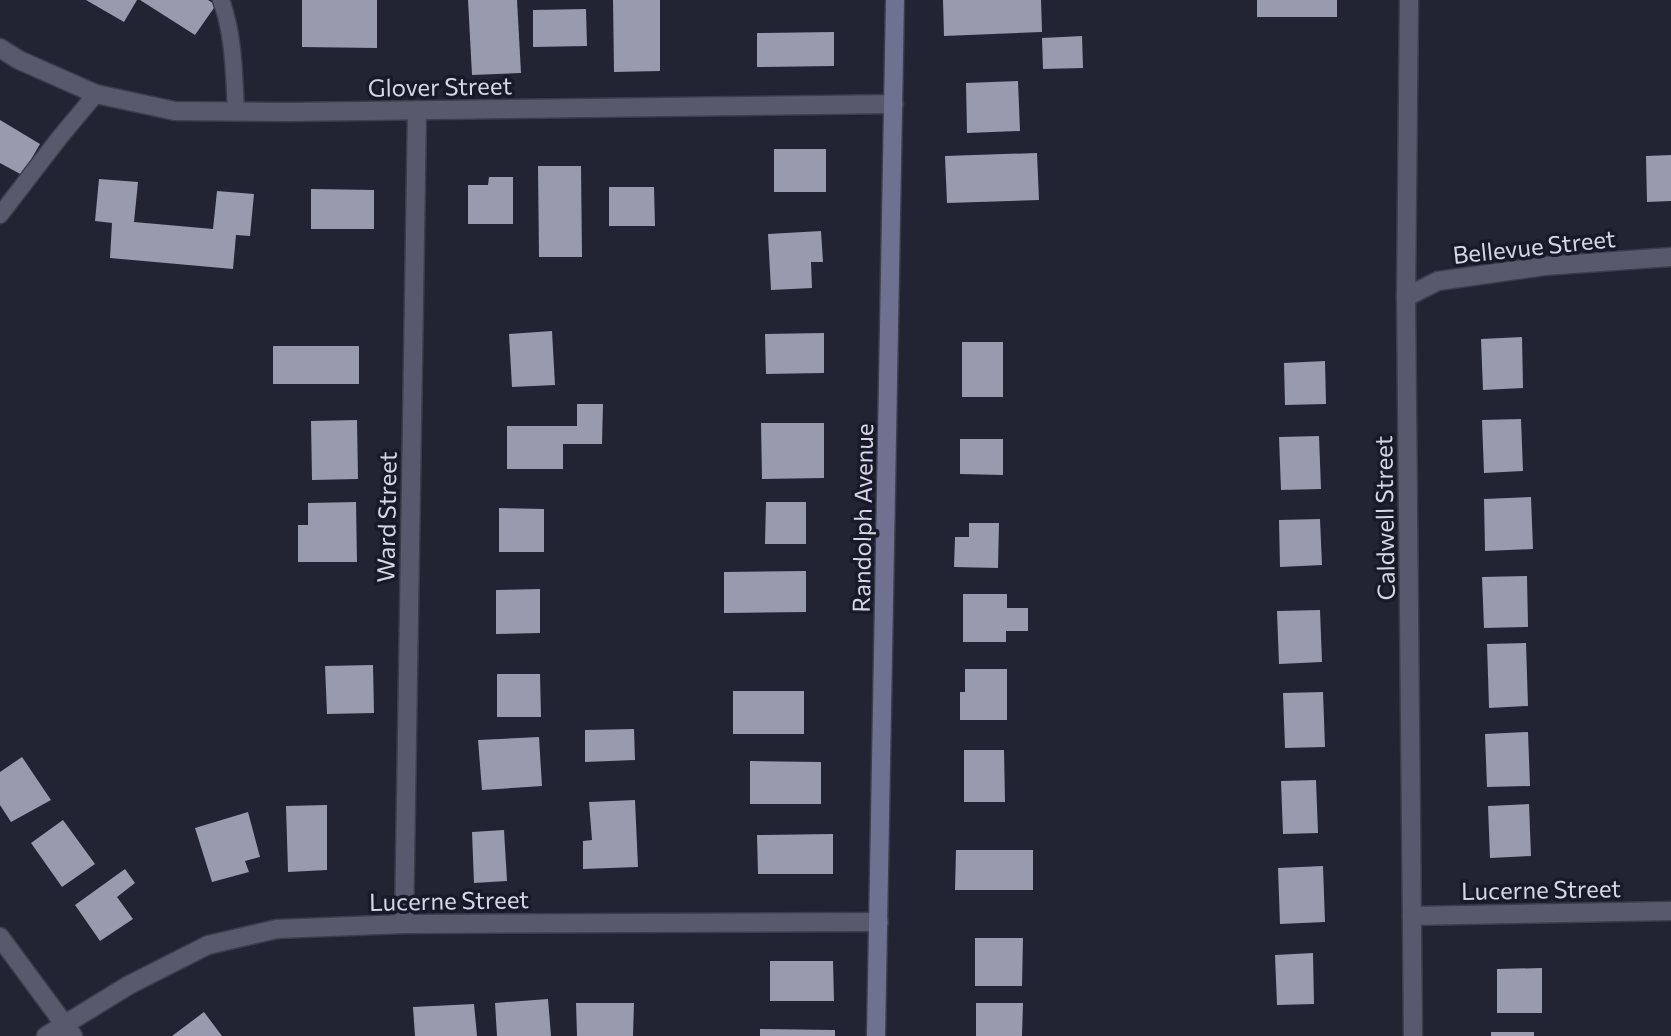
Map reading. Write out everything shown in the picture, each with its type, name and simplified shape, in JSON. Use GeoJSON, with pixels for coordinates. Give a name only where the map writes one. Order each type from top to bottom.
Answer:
{"type":"FeatureCollection","features":[{"type":"Feature","properties":{"kind":"street","name":"Randolph Avenue"},"geometry":{"type":"LineString","coordinates":[[876,1036],[895,0]]}},
{"type":"Feature","properties":{"kind":"street","name":"Caldwell Street"},"geometry":{"type":"LineString","coordinates":[[1409,0],[1406,298],[1413,1036]]}},
{"type":"Feature","properties":{"kind":"street","name":"Glover Street"},"geometry":{"type":"LineString","coordinates":[[0,48],[19,61],[96,94],[175,111],[894,104]]}},
{"type":"Feature","properties":{"kind":"street","name":"Ward Street"},"geometry":{"type":"LineString","coordinates":[[404,924],[417,110]]}},
{"type":"Feature","properties":{"kind":"street","name":"Bellevue Street"},"geometry":{"type":"LineString","coordinates":[[1406,298],[1438,281],[1544,267],[1671,257]]}},
{"type":"Feature","properties":{"kind":"street","name":"Lucerne Street"},"geometry":{"type":"LineString","coordinates":[[1412,916],[1671,911]]}},
{"type":"Feature","properties":{"kind":"street","name":"Lucerne Street"},"geometry":{"type":"LineString","coordinates":[[46,1036],[69,1030],[129,985],[208,945],[277,929],[404,924],[879,922]]}},
{"type":"Feature","properties":{"kind":"street"},"geometry":{"type":"LineString","coordinates":[[0,937],[69,1030]]}},
{"type":"Feature","properties":{"kind":"lane"},"geometry":{"type":"LineString","coordinates":[[220,0],[228,26],[236,112]]}},
{"type":"Feature","properties":{"kind":"lane"},"geometry":{"type":"LineString","coordinates":[[0,215],[96,94]]}},
{"type":"Feature","properties":{"kind":"building"},"geometry":{"type":"Polygon","coordinates":[[[86,0],[137,0],[124,22],[86,0]]]}},
{"type":"Feature","properties":{"kind":"building"},"geometry":{"type":"Polygon","coordinates":[[[140,0],[208,0],[216,5],[195,35],[140,0]]]}},
{"type":"Feature","properties":{"kind":"building"},"geometry":{"type":"Polygon","coordinates":[[[302,0],[377,0],[377,48],[302,47],[302,0]]]}},
{"type":"Feature","properties":{"kind":"building"},"geometry":{"type":"Polygon","coordinates":[[[468,0],[517,0],[521,73],[472,75],[468,0]]]}},
{"type":"Feature","properties":{"kind":"building"},"geometry":{"type":"Polygon","coordinates":[[[613,0],[660,0],[660,71],[614,72],[613,0]]]}},
{"type":"Feature","properties":{"kind":"building"},"geometry":{"type":"Polygon","coordinates":[[[943,0],[1041,0],[1042,32],[944,36],[943,0]]]}},
{"type":"Feature","properties":{"kind":"building"},"geometry":{"type":"Polygon","coordinates":[[[1257,0],[1337,0],[1337,17],[1257,17],[1257,0]]]}},
{"type":"Feature","properties":{"kind":"building"},"geometry":{"type":"Polygon","coordinates":[[[586,9],[587,46],[533,47],[533,10],[586,9]]]}},
{"type":"Feature","properties":{"kind":"building"},"geometry":{"type":"Polygon","coordinates":[[[834,32],[834,66],[757,67],[757,33],[834,32]]]}},
{"type":"Feature","properties":{"kind":"building"},"geometry":{"type":"Polygon","coordinates":[[[1082,36],[1083,68],[1043,69],[1042,38],[1082,36]]]}},
{"type":"Feature","properties":{"kind":"building"},"geometry":{"type":"Polygon","coordinates":[[[1018,81],[1020,131],[967,133],[966,83],[1018,81]]]}},
{"type":"Feature","properties":{"kind":"building"},"geometry":{"type":"Polygon","coordinates":[[[0,120],[40,144],[22,175],[0,163],[0,120]]]}},
{"type":"Feature","properties":{"kind":"building"},"geometry":{"type":"Polygon","coordinates":[[[774,149],[826,149],[826,192],[774,192],[774,149]]]}},
{"type":"Feature","properties":{"kind":"building"},"geometry":{"type":"Polygon","coordinates":[[[1037,153],[1039,200],[947,203],[945,156],[1037,153]]]}},
{"type":"Feature","properties":{"kind":"building"},"geometry":{"type":"Polygon","coordinates":[[[1671,155],[1671,201],[1647,202],[1646,156],[1671,155]]]}},
{"type":"Feature","properties":{"kind":"building"},"geometry":{"type":"Polygon","coordinates":[[[538,166],[581,166],[582,257],[539,257],[538,166]]]}},
{"type":"Feature","properties":{"kind":"building"},"geometry":{"type":"Polygon","coordinates":[[[489,177],[513,177],[513,224],[468,224],[468,185],[488,185],[489,177]]]}},
{"type":"Feature","properties":{"kind":"building"},"geometry":{"type":"Polygon","coordinates":[[[99,179],[138,182],[134,222],[213,229],[217,191],[254,194],[250,236],[236,235],[233,269],[110,258],[112,223],[95,221],[99,179]]]}},
{"type":"Feature","properties":{"kind":"building"},"geometry":{"type":"Polygon","coordinates":[[[609,187],[654,187],[655,226],[609,226],[609,187]]]}},
{"type":"Feature","properties":{"kind":"building"},"geometry":{"type":"Polygon","coordinates":[[[311,189],[374,190],[374,229],[311,229],[311,189]]]}},
{"type":"Feature","properties":{"kind":"building"},"geometry":{"type":"Polygon","coordinates":[[[821,231],[823,262],[811,262],[812,288],[771,290],[768,234],[821,231]]]}},
{"type":"Feature","properties":{"kind":"building"},"geometry":{"type":"Polygon","coordinates":[[[552,331],[555,385],[512,387],[509,334],[552,331]]]}},
{"type":"Feature","properties":{"kind":"building"},"geometry":{"type":"Polygon","coordinates":[[[824,333],[824,373],[766,374],[765,334],[824,333]]]}},
{"type":"Feature","properties":{"kind":"building"},"geometry":{"type":"Polygon","coordinates":[[[1522,337],[1523,388],[1483,390],[1481,339],[1522,337]]]}},
{"type":"Feature","properties":{"kind":"building"},"geometry":{"type":"Polygon","coordinates":[[[962,342],[1003,342],[1003,397],[962,397],[962,342]]]}},
{"type":"Feature","properties":{"kind":"building"},"geometry":{"type":"Polygon","coordinates":[[[273,346],[359,346],[359,384],[273,384],[273,346]]]}},
{"type":"Feature","properties":{"kind":"building"},"geometry":{"type":"Polygon","coordinates":[[[1325,361],[1326,404],[1285,405],[1284,363],[1325,361]]]}},
{"type":"Feature","properties":{"kind":"building"},"geometry":{"type":"Polygon","coordinates":[[[577,404],[603,404],[602,444],[563,444],[563,469],[507,469],[507,426],[577,426],[577,404]]]}},
{"type":"Feature","properties":{"kind":"building"},"geometry":{"type":"Polygon","coordinates":[[[1521,419],[1523,471],[1484,473],[1482,420],[1521,419]]]}},
{"type":"Feature","properties":{"kind":"building"},"geometry":{"type":"Polygon","coordinates":[[[357,420],[358,479],[312,480],[311,421],[357,420]]]}},
{"type":"Feature","properties":{"kind":"building"},"geometry":{"type":"Polygon","coordinates":[[[761,423],[824,423],[824,478],[762,479],[761,423]]]}},
{"type":"Feature","properties":{"kind":"building"},"geometry":{"type":"Polygon","coordinates":[[[1319,436],[1321,489],[1281,490],[1279,437],[1319,436]]]}},
{"type":"Feature","properties":{"kind":"building"},"geometry":{"type":"Polygon","coordinates":[[[960,439],[1003,439],[1003,475],[960,474],[960,439]]]}},
{"type":"Feature","properties":{"kind":"building"},"geometry":{"type":"Polygon","coordinates":[[[1531,497],[1533,549],[1485,551],[1484,499],[1531,497]]]}},
{"type":"Feature","properties":{"kind":"building"},"geometry":{"type":"Polygon","coordinates":[[[356,502],[357,562],[298,562],[298,525],[308,525],[308,503],[356,502]]]}},
{"type":"Feature","properties":{"kind":"building"},"geometry":{"type":"Polygon","coordinates":[[[766,502],[806,502],[806,544],[765,544],[766,502]]]}},
{"type":"Feature","properties":{"kind":"building"},"geometry":{"type":"Polygon","coordinates":[[[499,508],[544,509],[544,552],[499,552],[499,508]]]}},
{"type":"Feature","properties":{"kind":"building"},"geometry":{"type":"Polygon","coordinates":[[[1320,519],[1322,565],[1280,567],[1279,520],[1320,519]]]}},
{"type":"Feature","properties":{"kind":"building"},"geometry":{"type":"Polygon","coordinates":[[[969,523],[999,523],[998,568],[954,567],[955,537],[969,537],[969,523]]]}},
{"type":"Feature","properties":{"kind":"building"},"geometry":{"type":"Polygon","coordinates":[[[806,571],[806,612],[724,613],[724,572],[806,571]]]}},
{"type":"Feature","properties":{"kind":"building"},"geometry":{"type":"Polygon","coordinates":[[[1527,576],[1528,627],[1484,628],[1482,577],[1527,576]]]}},
{"type":"Feature","properties":{"kind":"building"},"geometry":{"type":"Polygon","coordinates":[[[540,589],[540,633],[496,634],[496,590],[540,589]]]}},
{"type":"Feature","properties":{"kind":"building"},"geometry":{"type":"Polygon","coordinates":[[[963,594],[1007,594],[1007,608],[1028,608],[1028,631],[1006,631],[1006,642],[963,642],[963,594]]]}},
{"type":"Feature","properties":{"kind":"building"},"geometry":{"type":"Polygon","coordinates":[[[1320,610],[1322,662],[1279,664],[1277,611],[1320,610]]]}},
{"type":"Feature","properties":{"kind":"building"},"geometry":{"type":"Polygon","coordinates":[[[1526,643],[1528,706],[1489,708],[1487,644],[1526,643]]]}},
{"type":"Feature","properties":{"kind":"building"},"geometry":{"type":"Polygon","coordinates":[[[373,665],[374,713],[327,714],[325,666],[373,665]]]}},
{"type":"Feature","properties":{"kind":"building"},"geometry":{"type":"Polygon","coordinates":[[[965,669],[1007,669],[1007,720],[960,720],[960,692],[965,692],[965,669]]]}},
{"type":"Feature","properties":{"kind":"building"},"geometry":{"type":"Polygon","coordinates":[[[497,674],[540,674],[541,717],[497,717],[497,674]]]}},
{"type":"Feature","properties":{"kind":"building"},"geometry":{"type":"Polygon","coordinates":[[[733,691],[804,691],[804,734],[733,734],[733,691]]]}},
{"type":"Feature","properties":{"kind":"building"},"geometry":{"type":"Polygon","coordinates":[[[1323,692],[1325,747],[1285,748],[1283,693],[1323,692]]]}},
{"type":"Feature","properties":{"kind":"building"},"geometry":{"type":"Polygon","coordinates":[[[634,729],[635,760],[585,762],[585,730],[634,729]]]}},
{"type":"Feature","properties":{"kind":"building"},"geometry":{"type":"Polygon","coordinates":[[[1528,732],[1530,786],[1487,787],[1485,734],[1528,732]]]}},
{"type":"Feature","properties":{"kind":"building"},"geometry":{"type":"Polygon","coordinates":[[[539,737],[542,786],[482,790],[478,740],[539,737]]]}},
{"type":"Feature","properties":{"kind":"building"},"geometry":{"type":"Polygon","coordinates":[[[964,750],[1004,750],[1005,802],[964,802],[964,750]]]}},
{"type":"Feature","properties":{"kind":"building"},"geometry":{"type":"Polygon","coordinates":[[[22,757],[51,800],[11,822],[0,805],[0,772],[22,757]]]}},
{"type":"Feature","properties":{"kind":"building"},"geometry":{"type":"Polygon","coordinates":[[[750,761],[821,762],[821,804],[750,804],[750,761]]]}},
{"type":"Feature","properties":{"kind":"building"},"geometry":{"type":"Polygon","coordinates":[[[1316,780],[1318,833],[1283,834],[1281,781],[1316,780]]]}},
{"type":"Feature","properties":{"kind":"building"},"geometry":{"type":"Polygon","coordinates":[[[635,800],[638,867],[583,869],[583,841],[592,840],[589,802],[635,800]]]}},
{"type":"Feature","properties":{"kind":"building"},"geometry":{"type":"Polygon","coordinates":[[[1529,804],[1531,856],[1490,858],[1488,806],[1529,804]]]}},
{"type":"Feature","properties":{"kind":"building"},"geometry":{"type":"Polygon","coordinates":[[[327,805],[327,870],[288,872],[286,806],[327,805]]]}},
{"type":"Feature","properties":{"kind":"building"},"geometry":{"type":"Polygon","coordinates":[[[248,812],[260,857],[245,861],[249,872],[212,882],[195,828],[248,812]]]}},
{"type":"Feature","properties":{"kind":"building"},"geometry":{"type":"Polygon","coordinates":[[[63,820],[95,864],[62,887],[31,843],[63,820]]]}},
{"type":"Feature","properties":{"kind":"building"},"geometry":{"type":"Polygon","coordinates":[[[504,830],[507,881],[474,883],[472,832],[504,830]]]}},
{"type":"Feature","properties":{"kind":"building"},"geometry":{"type":"Polygon","coordinates":[[[833,834],[833,874],[758,874],[757,835],[833,834]]]}},
{"type":"Feature","properties":{"kind":"building"},"geometry":{"type":"Polygon","coordinates":[[[956,850],[1033,850],[1033,890],[955,890],[956,850]]]}},
{"type":"Feature","properties":{"kind":"building"},"geometry":{"type":"Polygon","coordinates":[[[1323,866],[1325,922],[1280,924],[1278,868],[1323,866]]]}},
{"type":"Feature","properties":{"kind":"building"},"geometry":{"type":"Polygon","coordinates":[[[125,869],[135,883],[117,897],[133,919],[100,941],[75,905],[125,869]]]}},
{"type":"Feature","properties":{"kind":"building"},"geometry":{"type":"Polygon","coordinates":[[[975,938],[1023,938],[1022,986],[975,986],[975,938]]]}},
{"type":"Feature","properties":{"kind":"building"},"geometry":{"type":"Polygon","coordinates":[[[1313,953],[1314,1004],[1277,1005],[1275,955],[1313,953]]]}},
{"type":"Feature","properties":{"kind":"building"},"geometry":{"type":"Polygon","coordinates":[[[770,961],[833,961],[834,1001],[770,1001],[770,961]]]}},
{"type":"Feature","properties":{"kind":"building"},"geometry":{"type":"Polygon","coordinates":[[[1542,968],[1542,1013],[1497,1013],[1497,969],[1542,968]]]}},
{"type":"Feature","properties":{"kind":"building"},"geometry":{"type":"Polygon","coordinates":[[[548,999],[551,1036],[497,1036],[495,1003],[548,999]]]}},
{"type":"Feature","properties":{"kind":"building"},"geometry":{"type":"Polygon","coordinates":[[[576,1003],[634,1003],[633,1036],[577,1036],[576,1003]]]}},
{"type":"Feature","properties":{"kind":"building"},"geometry":{"type":"Polygon","coordinates":[[[976,1003],[1023,1003],[1022,1036],[976,1036],[976,1003]]]}},
{"type":"Feature","properties":{"kind":"building"},"geometry":{"type":"Polygon","coordinates":[[[474,1004],[477,1036],[415,1036],[413,1007],[474,1004]]]}},
{"type":"Feature","properties":{"kind":"building"},"geometry":{"type":"Polygon","coordinates":[[[204,1012],[222,1036],[172,1036],[204,1012]]]}},
{"type":"Feature","properties":{"kind":"building"},"geometry":{"type":"Polygon","coordinates":[[[760,1029],[835,1030],[835,1036],[760,1036],[760,1029]]]}},
{"type":"Feature","properties":{"kind":"building"},"geometry":{"type":"Polygon","coordinates":[[[1491,1032],[1534,1032],[1534,1036],[1491,1036],[1491,1032]]]}}]}
